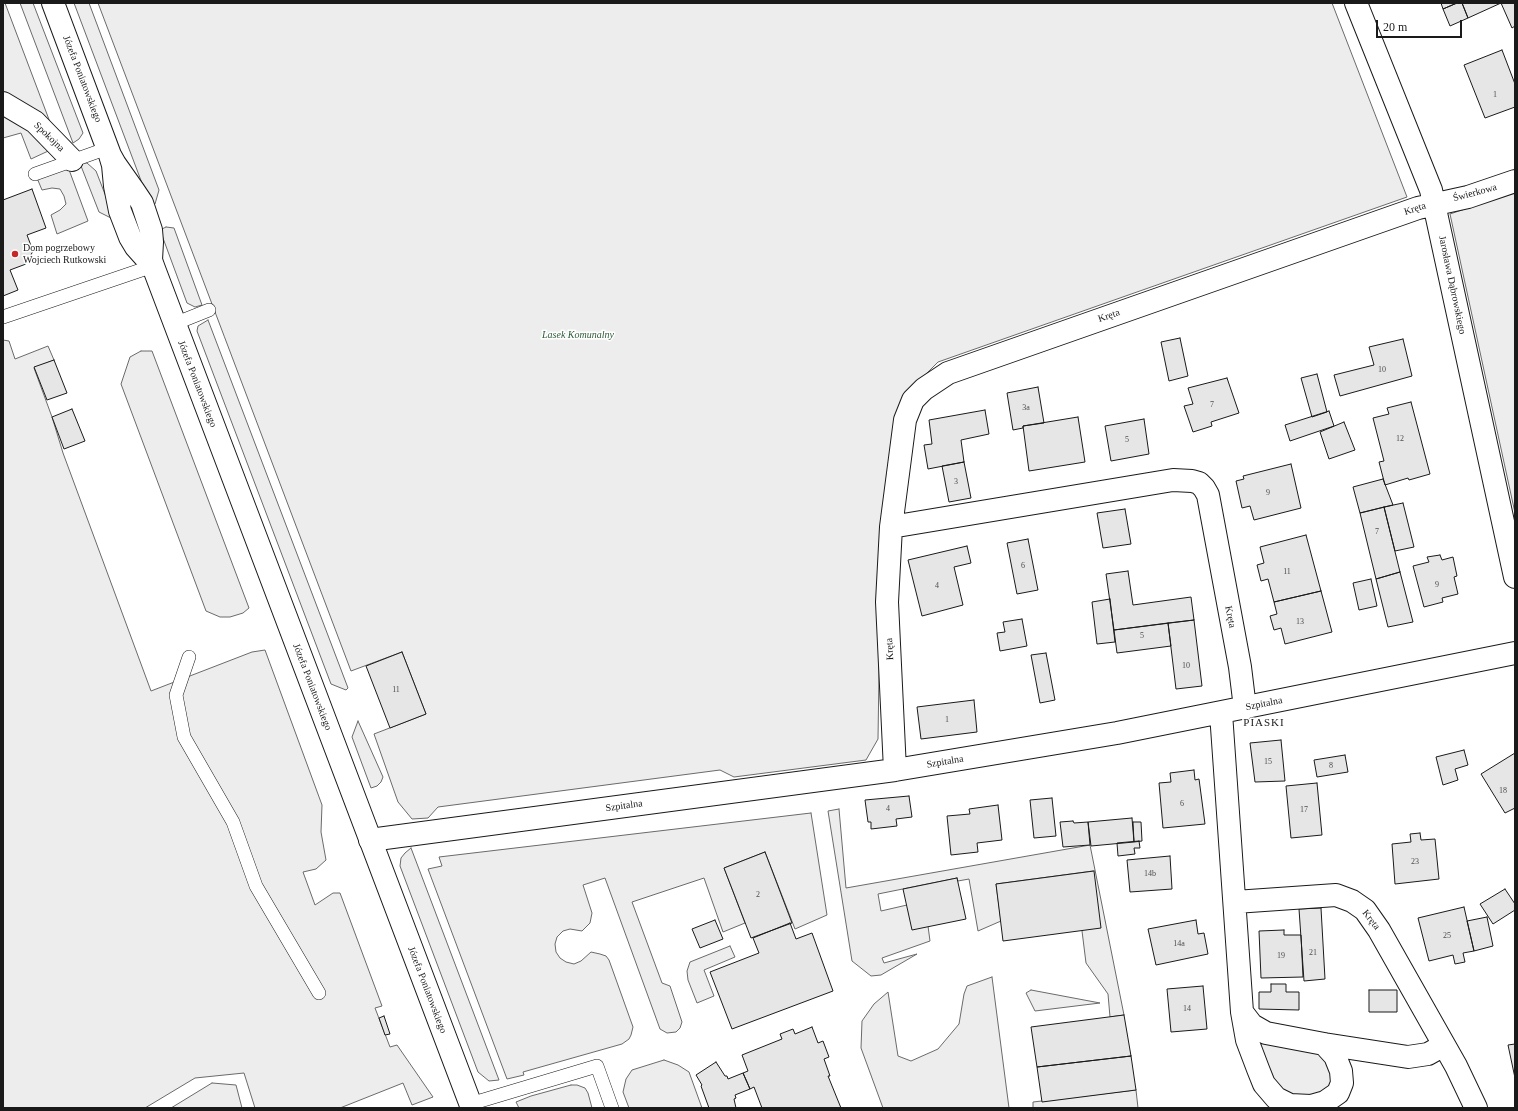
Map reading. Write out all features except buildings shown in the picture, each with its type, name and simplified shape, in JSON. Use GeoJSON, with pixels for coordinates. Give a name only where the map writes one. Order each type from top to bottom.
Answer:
{"type":"FeatureCollection","features":[{"type":"Feature","properties":{"kind":"street","name":"Józefa Poniatowskiego"},"geometry":{"type":"LineString","coordinates":[[53,3],[109,151],[113,165],[120,211],[130,237],[136,247],[153,266],[471,1106]]}},
{"type":"Feature","properties":{"kind":"street","name":"Jarosława Dąbrowskiego"},"geometry":{"type":"LineString","coordinates":[[1356,3],[1432,190],[1515,577]]}},
{"type":"Feature","properties":{"kind":"street","name":"Spokojna"},"geometry":{"type":"LineString","coordinates":[[3,103],[34,122],[72,160]]}},
{"type":"Feature","properties":{"kind":"street","name":"Świerkowa"},"geometry":{"type":"LineString","coordinates":[[1435,203],[1468,196],[1515,182]]}},
{"type":"Feature","properties":{"kind":"street","name":"Kręta"},"geometry":{"type":"LineString","coordinates":[[895,770],[888,602],[891,527],[905,420],[913,400],[924,389],[948,373],[1435,203]]}},
{"type":"Feature","properties":{"kind":"street","name":"Kręta"},"geometry":{"type":"LineString","coordinates":[[891,527],[1173,480],[1199,483],[1208,495],[1240,667],[1245,708]]}},
{"type":"Feature","properties":{"kind":"street","name":"Szpitalna"},"geometry":{"type":"LineString","coordinates":[[370,840],[895,770],[1117,733],[1515,653]]}},
{"type":"Feature","properties":{"kind":"street"},"geometry":{"type":"LineString","coordinates":[[1222,713],[1242,1012],[1247,1040],[1264,1084],[1276,1098],[1290,1105],[1311,1106],[1325,1102],[1338,1093],[1342,1083],[1341,1071],[1335,1056],[1324,1044]]}},
{"type":"Feature","properties":{"kind":"street","name":"Kręta"},"geometry":{"type":"LineString","coordinates":[[1235,902],[1336,895],[1352,901],[1365,910],[1379,930],[1456,1066],[1476,1108]]}},
{"type":"Feature","properties":{"kind":"street"},"geometry":{"type":"LineString","coordinates":[[1242,1012],[1252,1025],[1266,1033],[1324,1044],[1408,1057],[1428,1054],[1444,1046]]}},
{"type":"Feature","properties":{"kind":"lane"},"geometry":{"type":"LineString","coordinates":[[34,174],[72,160],[109,151]]}},
{"type":"Feature","properties":{"kind":"lane"},"geometry":{"type":"LineString","coordinates":[[3,317],[153,266]]}},
{"type":"Feature","properties":{"kind":"lane"},"geometry":{"type":"LineString","coordinates":[[174,324],[209,310]]}},
{"type":"Feature","properties":{"kind":"lane"},"geometry":{"type":"LineString","coordinates":[[189,657],[176,695],[184,737],[233,822],[256,886],[320,994]]}},
{"type":"Feature","properties":{"kind":"lane"},"geometry":{"type":"LineString","coordinates":[[471,1106],[597,1066],[612,1108]]}},
{"type":"Feature","properties":{"kind":"green space"},"geometry":{"type":"Polygon","coordinates":[[[3,3],[5,3],[59,146],[31,159],[21,133],[3,138],[3,3]]]}},
{"type":"Feature","properties":{"kind":"green space"},"geometry":{"type":"Polygon","coordinates":[[[20,3],[33,3],[83,133],[79,139],[73,143],[20,3]]]}},
{"type":"Feature","properties":{"kind":"green space"},"geometry":{"type":"Polygon","coordinates":[[[74,3],[89,3],[159,190],[155,204],[151,207],[74,3]]]}},
{"type":"Feature","properties":{"kind":"green space","name":"Lasek Komunalny"},"geometry":{"type":"Polygon","coordinates":[[[98,3],[1332,3],[1407,197],[938,362],[905,395],[881,538],[878,739],[866,760],[734,777],[720,770],[438,807],[428,818],[412,819],[398,802],[374,734],[426,714],[402,652],[351,671],[98,3]]]}},
{"type":"Feature","properties":{"kind":"green space"},"geometry":{"type":"Polygon","coordinates":[[[83,163],[87,163],[96,171],[115,220],[99,212],[81,166],[83,163]]]}},
{"type":"Feature","properties":{"kind":"green space"},"geometry":{"type":"Polygon","coordinates":[[[68,167],[88,221],[57,234],[51,215],[60,210],[66,204],[64,196],[60,189],[52,188],[42,190],[37,178],[68,167]]]}},
{"type":"Feature","properties":{"kind":"green space"},"geometry":{"type":"Polygon","coordinates":[[[1515,192],[1515,513],[1450,214],[1515,192]]]}},
{"type":"Feature","properties":{"kind":"green space"},"geometry":{"type":"Polygon","coordinates":[[[166,227],[174,228],[202,305],[195,307],[187,303],[160,230],[166,227]]]}},
{"type":"Feature","properties":{"kind":"green space"},"geometry":{"type":"Polygon","coordinates":[[[208,320],[348,688],[346,690],[331,684],[197,331],[198,326],[208,320]]]}},
{"type":"Feature","properties":{"kind":"green space"},"geometry":{"type":"Polygon","coordinates":[[[3,340],[9,341],[15,359],[48,346],[54,360],[34,368],[52,417],[63,453],[151,691],[252,652],[265,650],[322,805],[321,832],[326,860],[316,869],[303,872],[315,905],[333,893],[340,893],[382,1006],[375,1008],[390,1047],[397,1045],[433,1097],[412,1105],[403,1083],[340,1108],[255,1108],[244,1073],[195,1078],[145,1108],[3,1108],[3,340]]]}},
{"type":"Feature","properties":{"kind":"green space"},"geometry":{"type":"Polygon","coordinates":[[[141,351],[152,351],[249,608],[243,613],[230,617],[220,617],[206,611],[121,384],[130,357],[141,351]]]}},
{"type":"Feature","properties":{"kind":"green space"},"geometry":{"type":"Polygon","coordinates":[[[358,721],[383,777],[377,786],[371,788],[352,737],[358,721]]]}},
{"type":"Feature","properties":{"kind":"green space"},"geometry":{"type":"Polygon","coordinates":[[[839,809],[846,888],[1090,845],[1124,1015],[1110,1017],[1108,994],[1086,963],[1082,931],[1093,871],[996,884],[1001,921],[978,931],[969,879],[958,881],[957,878],[878,894],[881,911],[907,905],[928,926],[930,941],[882,958],[884,963],[917,954],[881,975],[871,976],[852,961],[828,811],[839,809]]]}},
{"type":"Feature","properties":{"kind":"green space"},"geometry":{"type":"Polygon","coordinates":[[[811,813],[827,915],[795,929],[765,852],[724,868],[745,923],[723,932],[704,878],[632,902],[662,983],[670,986],[682,1022],[680,1028],[676,1032],[667,1033],[660,1029],[605,878],[583,885],[592,913],[590,923],[582,931],[570,929],[563,931],[557,937],[555,944],[556,952],[560,958],[566,962],[574,964],[581,961],[591,952],[606,956],[609,960],[633,1027],[631,1035],[629,1039],[622,1044],[523,1072],[524,1075],[507,1079],[428,869],[442,866],[439,857],[811,813]]]}},
{"type":"Feature","properties":{"kind":"green space"},"geometry":{"type":"Polygon","coordinates":[[[411,848],[499,1080],[489,1081],[478,1072],[400,866],[401,858],[411,848]]]}},
{"type":"Feature","properties":{"kind":"green space"},"geometry":{"type":"Polygon","coordinates":[[[730,946],[735,957],[704,970],[714,996],[697,1003],[688,980],[687,971],[690,962],[730,946]]]}},
{"type":"Feature","properties":{"kind":"green space"},"geometry":{"type":"Polygon","coordinates":[[[992,977],[1009,1108],[883,1108],[861,1048],[862,1021],[874,1004],[888,992],[898,1056],[911,1061],[938,1049],[959,1024],[964,994],[967,986],[992,977]]]}},
{"type":"Feature","properties":{"kind":"green space"},"geometry":{"type":"Polygon","coordinates":[[[1031,990],[1100,1003],[1035,1011],[1026,993],[1031,990]]]}},
{"type":"Feature","properties":{"kind":"green space"},"geometry":{"type":"Polygon","coordinates":[[[1259,1037],[1324,1055],[1333,1079],[1329,1090],[1319,1098],[1282,1094],[1261,1063],[1259,1037]]]}},
{"type":"Feature","properties":{"kind":"green space"},"geometry":{"type":"Polygon","coordinates":[[[664,1060],[678,1065],[689,1072],[702,1108],[629,1108],[623,1092],[626,1079],[632,1070],[664,1060]]]}},
{"type":"Feature","properties":{"kind":"green space"},"geometry":{"type":"Polygon","coordinates":[[[212,1083],[236,1085],[242,1108],[171,1108],[212,1083]]]}},
{"type":"Feature","properties":{"kind":"green space"},"geometry":{"type":"Polygon","coordinates":[[[571,1085],[577,1085],[585,1088],[592,1108],[519,1108],[516,1102],[531,1096],[571,1085]]]}},
{"type":"Feature","properties":{"kind":"green space"},"geometry":{"type":"Polygon","coordinates":[[[1136,1090],[1138,1108],[1033,1108],[1033,1102],[1136,1090]]]}},
{"type":"Feature","properties":{"kind":"place","name":"Dom pogrzebowy Wojciech Rutkowski"},"geometry":{"type":"Point","coordinates":[15,254]}},
{"type":"Feature","properties":{"kind":"district","name":"PIASKI"},"geometry":{"type":"Point","coordinates":[1264,723]}}]}
